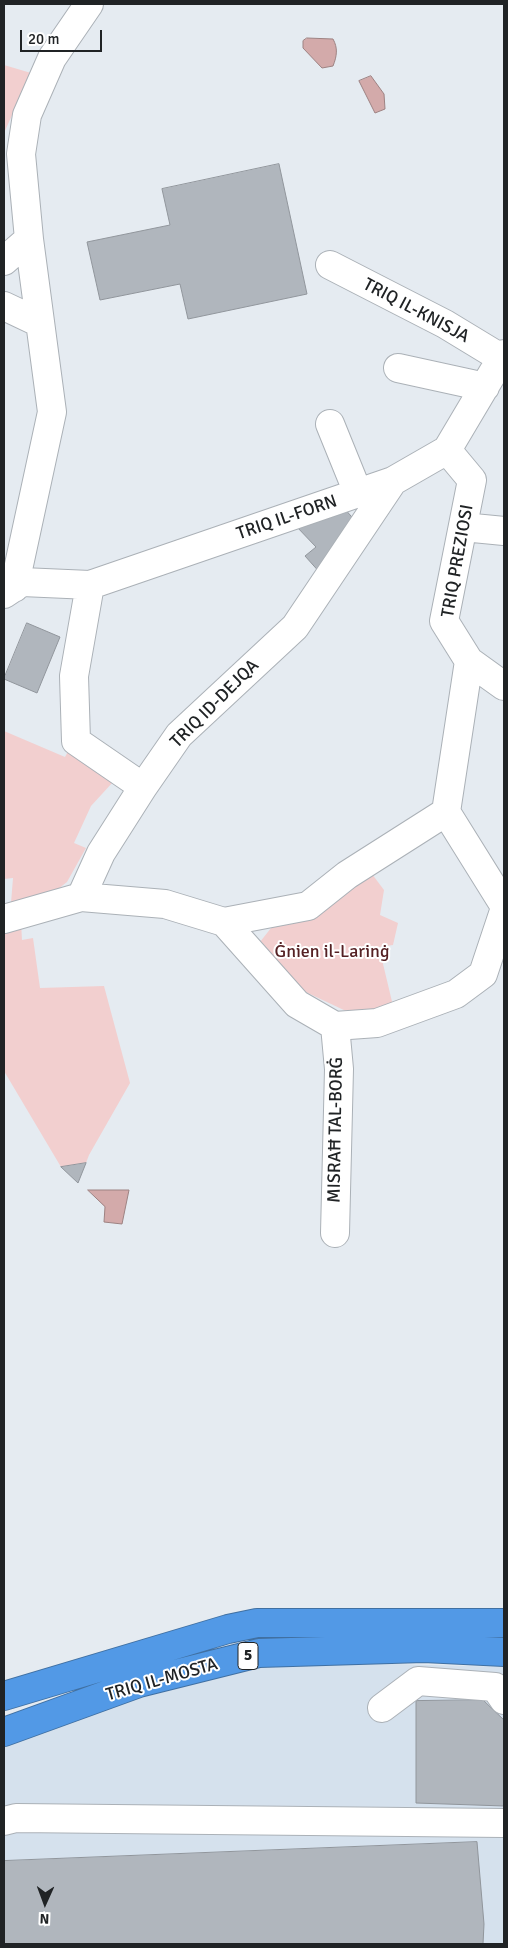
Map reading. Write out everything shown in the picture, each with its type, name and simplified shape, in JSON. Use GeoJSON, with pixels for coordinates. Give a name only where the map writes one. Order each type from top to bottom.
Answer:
{"type":"FeatureCollection","features":[{"type":"Feature","properties":{"kind":"highway","name":"TRIQ IL-MOSTA"},"geometry":{"type":"LineString","coordinates":[[4,1696],[228,1629],[257,1623],[504,1623]]}},
{"type":"Feature","properties":{"kind":"highway","name":"TRIQ IL-MOSTA"},"geometry":{"type":"LineString","coordinates":[[4,1732],[139,1683],[259,1653],[424,1648],[504,1652]]}},
{"type":"Feature","properties":{"kind":"street"},"geometry":{"type":"LineString","coordinates":[[9,591],[52,412],[29,239],[21,154],[26,115],[52,58],[89,4]]}},
{"type":"Feature","properties":{"kind":"street"},"geometry":{"type":"LineString","coordinates":[[4,261],[29,239]]}},
{"type":"Feature","properties":{"kind":"street","name":"TRIQ IL-KNISJA"},"geometry":{"type":"LineString","coordinates":[[330,265],[503,356]]}},
{"type":"Feature","properties":{"kind":"street"},"geometry":{"type":"LineString","coordinates":[[4,306],[40,323]]}},
{"type":"Feature","properties":{"kind":"street","name":"TRIQ IL-FORN"},"geometry":{"type":"LineString","coordinates":[[9,591],[22,582],[90,585],[393,481],[447,450],[503,356]]}},
{"type":"Feature","properties":{"kind":"street"},"geometry":{"type":"LineString","coordinates":[[398,368],[485,387]]}},
{"type":"Feature","properties":{"kind":"street"},"geometry":{"type":"LineString","coordinates":[[330,424],[358,493]]}},
{"type":"Feature","properties":{"kind":"street","name":"TRIQ PREZIOSI"},"geometry":{"type":"LineString","coordinates":[[447,450],[472,480],[444,621],[469,661],[504,686]]}},
{"type":"Feature","properties":{"kind":"street","name":"TRIQ ID-DEJQA"},"geometry":{"type":"LineString","coordinates":[[81,897],[101,853],[178,735],[295,626],[393,481]]}},
{"type":"Feature","properties":{"kind":"street"},"geometry":{"type":"LineString","coordinates":[[463,527],[504,531]]}},
{"type":"Feature","properties":{"kind":"street"},"geometry":{"type":"LineString","coordinates":[[90,585],[74,676],[76,741],[143,787]]}},
{"type":"Feature","properties":{"kind":"street"},"geometry":{"type":"LineString","coordinates":[[469,661],[446,812],[504,905]]}},
{"type":"Feature","properties":{"kind":"street"},"geometry":{"type":"LineString","coordinates":[[4,919],[81,897],[165,904],[224,922],[308,906],[347,875],[446,812]]}},
{"type":"Feature","properties":{"kind":"street"},"geometry":{"type":"LineString","coordinates":[[224,922],[297,1004],[335,1026],[377,1023],[456,994],[494,975],[504,911]]}},
{"type":"Feature","properties":{"kind":"street","name":"MISRAĦ TAL-BORĠ"},"geometry":{"type":"LineString","coordinates":[[335,1026],[339,1069],[335,1233]]}},
{"type":"Feature","properties":{"kind":"street"},"geometry":{"type":"LineString","coordinates":[[382,1708],[418,1681],[495,1687],[504,1700]]}},
{"type":"Feature","properties":{"kind":"street"},"geometry":{"type":"LineString","coordinates":[[4,1822],[16,1818],[504,1823]]}},
{"type":"Feature","properties":{"kind":"shaded area"},"geometry":{"type":"Polygon","coordinates":[[[307,38],[333,39],[336,52],[333,66],[322,68],[303,48],[303,41],[307,38]]]}},
{"type":"Feature","properties":{"kind":"shaded area"},"geometry":{"type":"Polygon","coordinates":[[[371,76],[384,94],[385,109],[375,113],[359,81],[371,76]]]}},
{"type":"Feature","properties":{"kind":"shaded area"},"geometry":{"type":"Polygon","coordinates":[[[88,1190],[129,1190],[122,1224],[104,1222],[105,1207],[88,1190]]]}},
{"type":"Feature","properties":{"kind":"shaded area"},"geometry":{"type":"Polygon","coordinates":[[[284,1661],[504,1667],[504,1944],[4,1944],[4,1740],[191,1672],[284,1661]]]}},
{"type":"Feature","properties":{"kind":"green space"},"geometry":{"type":"Polygon","coordinates":[[[4,65],[31,73],[4,133],[4,65]]]}},
{"type":"Feature","properties":{"kind":"green space"},"geometry":{"type":"Polygon","coordinates":[[[4,731],[65,757],[71,746],[113,782],[91,806],[74,843],[86,848],[67,882],[58,889],[11,903],[13,878],[4,879],[4,731]]]}},
{"type":"Feature","properties":{"kind":"green space","name":"Ġnien il-Larinġ"},"geometry":{"type":"Polygon","coordinates":[[[369,870],[384,890],[380,915],[398,923],[393,945],[379,947],[394,1010],[348,1012],[293,986],[256,947],[275,923],[369,870]]]}},
{"type":"Feature","properties":{"kind":"green space"},"geometry":{"type":"Polygon","coordinates":[[[21,922],[22,940],[33,938],[40,988],[104,986],[130,1083],[86,1163],[61,1167],[4,1071],[4,929],[21,922]]]}},
{"type":"Feature","properties":{"kind":"building"},"geometry":{"type":"Polygon","coordinates":[[[279,164],[307,294],[188,319],[180,284],[100,300],[87,242],[170,225],[162,189],[279,164]]]}},
{"type":"Feature","properties":{"kind":"building"},"geometry":{"type":"Polygon","coordinates":[[[343,507],[359,525],[322,575],[305,556],[316,547],[296,526],[343,507]]]}},
{"type":"Feature","properties":{"kind":"building"},"geometry":{"type":"Polygon","coordinates":[[[27,623],[60,637],[37,693],[4,679],[27,623]]]}},
{"type":"Feature","properties":{"kind":"building"},"geometry":{"type":"Polygon","coordinates":[[[86,1163],[78,1183],[61,1167],[86,1163]]]}},
{"type":"Feature","properties":{"kind":"building"},"geometry":{"type":"Polygon","coordinates":[[[483,1700],[504,1720],[504,1806],[416,1803],[416,1701],[483,1700]]]}},
{"type":"Feature","properties":{"kind":"building"},"geometry":{"type":"Polygon","coordinates":[[[477,1842],[484,1924],[483,1944],[4,1944],[4,1861],[477,1842]]]}}]}
